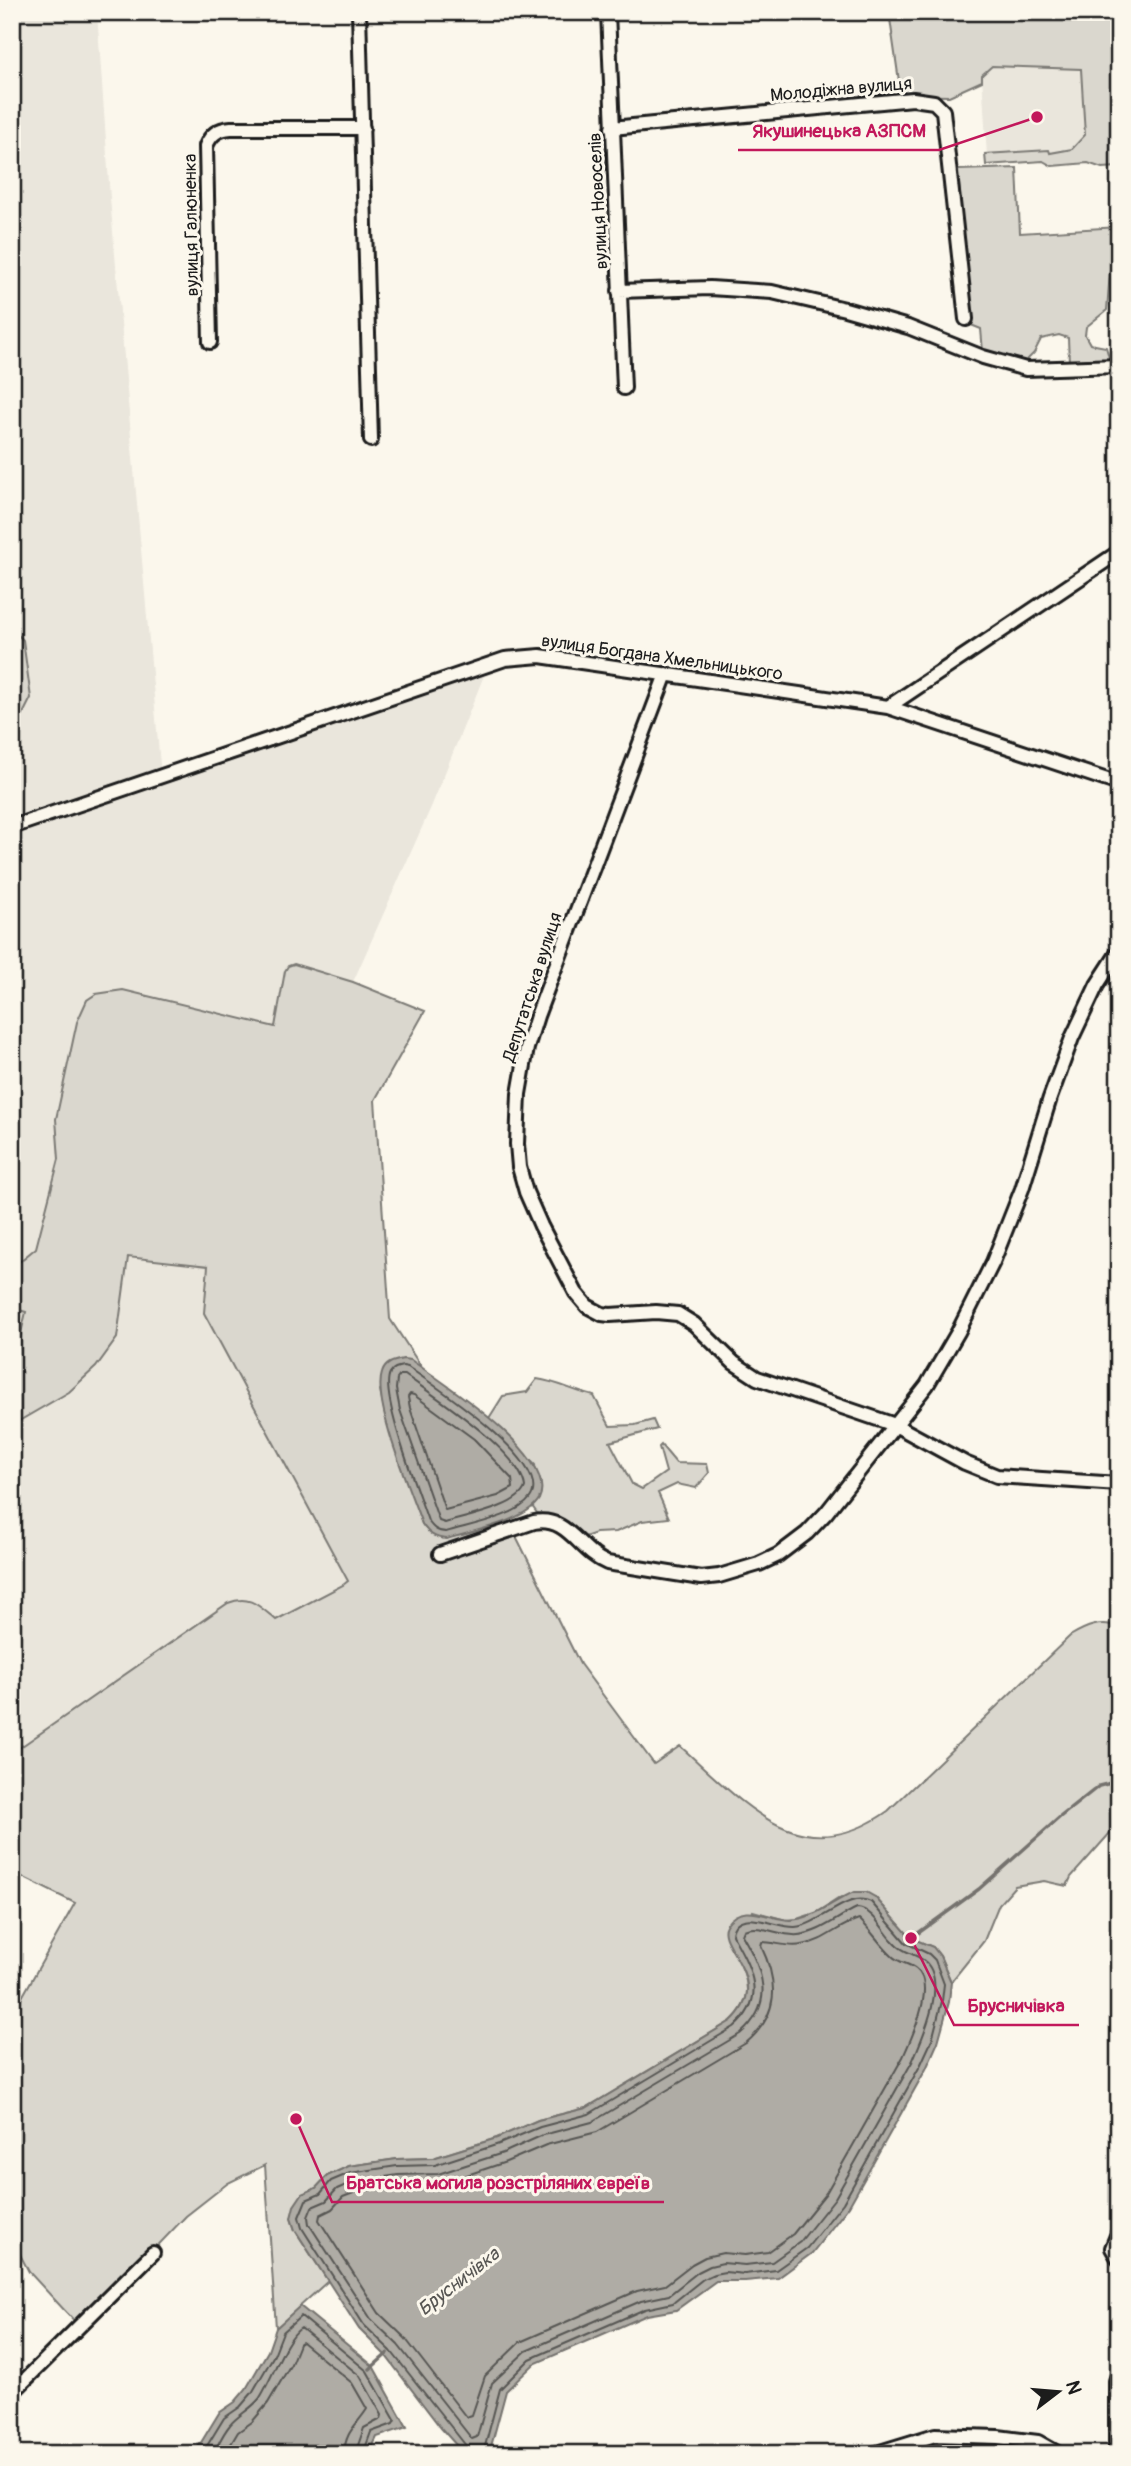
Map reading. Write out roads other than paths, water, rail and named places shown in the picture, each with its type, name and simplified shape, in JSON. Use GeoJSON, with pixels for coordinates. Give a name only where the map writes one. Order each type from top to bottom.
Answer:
{"type":"FeatureCollection","features":[{"type":"Feature","properties":{"kind":"street"},"geometry":{"type":"LineString","coordinates":[[359,12],[371,440]]}},
{"type":"Feature","properties":{"kind":"street","name":"вулиця Новоселів"},"geometry":{"type":"LineString","coordinates":[[608,12],[624,388]]}},
{"type":"Feature","properties":{"kind":"street","name":"Молодіжна вулиця"},"geometry":{"type":"LineString","coordinates":[[612,128],[914,99],[934,102],[943,111],[966,320]]}},
{"type":"Feature","properties":{"kind":"street","name":"вулиця Галюненка"},"geometry":{"type":"LineString","coordinates":[[210,342],[206,146],[210,136],[217,131],[231,128],[363,128]]}},
{"type":"Feature","properties":{"kind":"street"},"geometry":{"type":"LineString","coordinates":[[620,290],[719,288],[772,292],[821,302],[908,327],[983,357],[1026,369],[1119,366]]}},
{"type":"Feature","properties":{"kind":"street"},"geometry":{"type":"LineString","coordinates":[[888,707],[1119,552]]}},
{"type":"Feature","properties":{"kind":"street","name":"вулиця Богдана Хмельницького"},"geometry":{"type":"LineString","coordinates":[[12,827],[505,659],[540,656],[888,707],[1119,784]]}},
{"type":"Feature","properties":{"kind":"street","name":"Депутатська вулиця"},"geometry":{"type":"LineString","coordinates":[[666,674],[580,899],[527,1048],[519,1094],[517,1144],[519,1167],[526,1192],[576,1293],[594,1311],[610,1315],[656,1312],[678,1314],[694,1324],[743,1370],[895,1425],[965,1463],[997,1476],[1119,1484]]}},
{"type":"Feature","properties":{"kind":"street"},"geometry":{"type":"LineString","coordinates":[[440,1554],[546,1520],[555,1522],[595,1558],[607,1563],[701,1578],[735,1572],[778,1555],[807,1532],[826,1513],[927,1385],[948,1351],[993,1262],[1022,1189],[1072,1038],[1097,985],[1119,951]]}},
{"type":"Feature","properties":{"kind":"street"},"geometry":{"type":"LineString","coordinates":[[1119,2231],[1112,2248],[1119,2260]]}},
{"type":"Feature","properties":{"kind":"street"},"geometry":{"type":"LineString","coordinates":[[12,2393],[153,2253]]}},
{"type":"Feature","properties":{"kind":"street"},"geometry":{"type":"LineString","coordinates":[[1116,2454],[1116,2381],[1119,2371]]}},
{"type":"Feature","properties":{"kind":"street"},"geometry":{"type":"LineString","coordinates":[[873,2454],[935,2435],[998,2437],[1038,2442],[1059,2454]]}},
{"type":"Feature","properties":{"kind":"water"},"geometry":{"type":"Polygon","coordinates":[[[403,1359],[411,1360],[446,1384],[515,1442],[532,1462],[541,1482],[539,1499],[533,1507],[510,1519],[447,1539],[435,1536],[427,1530],[422,1524],[402,1470],[382,1404],[380,1387],[383,1370],[390,1363],[403,1359]]]}},
{"type":"Feature","properties":{"kind":"water"},"geometry":{"type":"Polygon","coordinates":[[[854,1892],[866,1892],[875,1897],[911,1938],[933,1947],[940,1956],[951,1982],[949,2002],[938,2042],[926,2069],[849,2206],[812,2253],[778,2278],[716,2281],[676,2310],[647,2315],[534,2364],[506,2391],[489,2454],[464,2454],[386,2356],[359,2329],[295,2230],[291,2218],[294,2206],[302,2194],[316,2188],[327,2176],[349,2166],[397,2159],[433,2158],[497,2138],[538,2120],[586,2108],[731,2021],[743,2006],[747,1992],[746,1978],[725,1933],[726,1925],[733,1918],[748,1912],[783,1919],[799,1919],[816,1913],[854,1892]]]}},
{"type":"Feature","properties":{"kind":"water"},"geometry":{"type":"Polygon","coordinates":[[[300,2306],[373,2366],[407,2427],[377,2437],[369,2454],[194,2454],[219,2413],[235,2402],[246,2389],[268,2351],[276,2328],[300,2306]]]}},
{"type":"Feature","properties":{"kind":"waterway","name":"Брусничівка"},"geometry":{"type":"LineString","coordinates":[[910,1939],[979,1889],[1099,1786],[1119,1781]]}},
{"type":"Feature","properties":{"kind":"waterway","name":"Брусничівка"},"geometry":{"type":"LineString","coordinates":[[370,2369],[388,2353]]}},
{"type":"Feature","properties":{"kind":"place","name":"Якушинецька АЗПСМ"},"geometry":{"type":"Point","coordinates":[1037,117]}},
{"type":"Feature","properties":{"kind":"place","name":"Брусничівка"},"geometry":{"type":"Point","coordinates":[911,1938]}},
{"type":"Feature","properties":{"kind":"place","name":"Братська могила розстріляних євреїв"},"geometry":{"type":"Point","coordinates":[296,2119]}}]}
